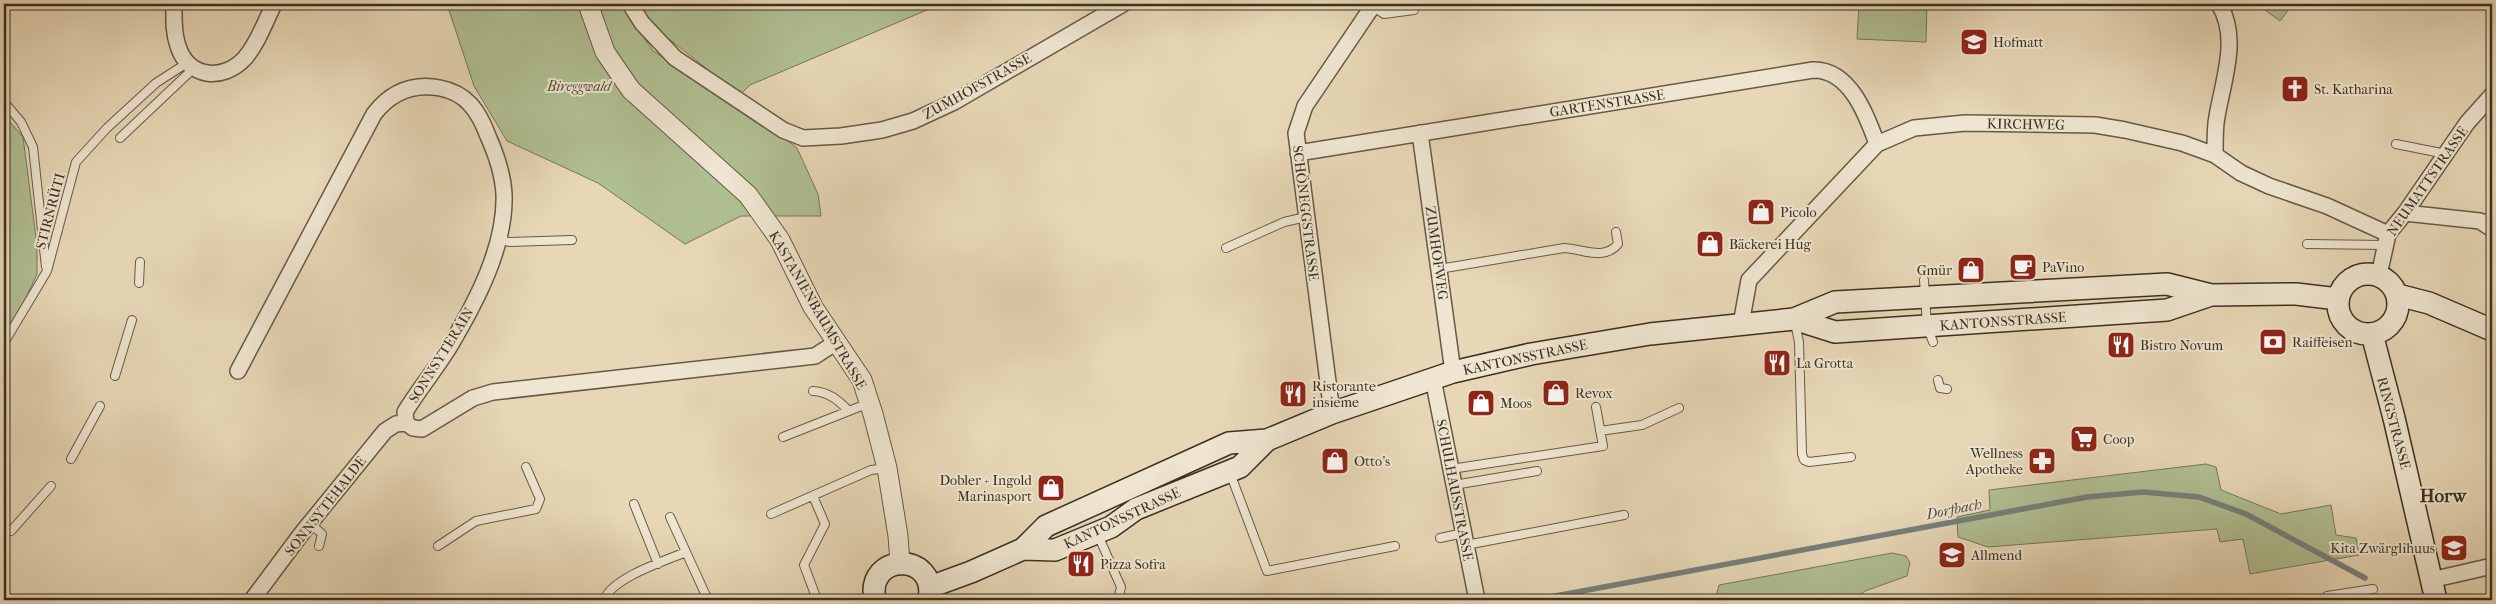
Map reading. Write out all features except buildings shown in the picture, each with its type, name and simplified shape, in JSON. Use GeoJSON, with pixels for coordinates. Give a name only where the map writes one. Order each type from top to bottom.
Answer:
{"type":"FeatureCollection","features":[{"type":"Feature","properties":{"kind":"main road"},"geometry":{"type":"LineString","coordinates":[[2370,273],[2379,275],[2391,283],[2398,295],[2399,306],[2397,316],[2386,328],[2372,334],[2362,334],[2346,325],[2338,309],[2338,299],[2341,291],[2353,278],[2370,273]]}},
{"type":"Feature","properties":{"kind":"main road","name":"KANTONSSTRASSE"},"geometry":{"type":"LineString","coordinates":[[929,593],[1023,549],[1046,526],[1229,443],[1267,440],[1332,413],[1454,372],[1531,354],[1650,334],[1794,319],[1835,302],[1925,288],[2167,284],[2211,295],[2290,294],[2338,299]]}},
{"type":"Feature","properties":{"kind":"main road","name":"KANTONSSTRASSE"},"geometry":{"type":"LineString","coordinates":[[1794,319],[1835,332],[1930,334],[2167,310],[2211,295]]}},
{"type":"Feature","properties":{"kind":"main road"},"geometry":{"type":"LineString","coordinates":[[2398,295],[2429,303],[2492,330]]}},
{"type":"Feature","properties":{"kind":"main road","name":"RINGSTRASSE"},"geometry":{"type":"LineString","coordinates":[[2372,334],[2394,418],[2433,590]]}},
{"type":"Feature","properties":{"kind":"main road","name":"KANTONSSTRASSE"},"geometry":{"type":"LineString","coordinates":[[1023,549],[1055,550],[1111,527],[1136,509],[1240,467],[1267,440]]}},
{"type":"Feature","properties":{"kind":"main road"},"geometry":{"type":"LineString","coordinates":[[875,600],[874,585],[881,572],[900,563],[916,567],[922,572],[929,593]]}},
{"type":"Feature","properties":{"kind":"street"},"geometry":{"type":"LineString","coordinates":[[174,4],[175,36],[178,47],[190,66],[205,74],[215,75],[237,66],[253,47],[274,4]]}},
{"type":"Feature","properties":{"kind":"street","name":"KASTANIENBAUMSTRASSE"},"geometry":{"type":"LineString","coordinates":[[588,4],[605,52],[631,90],[748,195],[780,240],[813,307],[862,380],[887,468],[898,536],[900,563]]}},
{"type":"Feature","properties":{"kind":"street","name":"ZUMHOFSTRASSE"},"geometry":{"type":"LineString","coordinates":[[630,4],[642,23],[675,58],[783,130],[803,138],[841,136],[882,130],[913,121],[954,102],[1123,4]]}},
{"type":"Feature","properties":{"kind":"street"},"geometry":{"type":"LineString","coordinates":[[2216,155],[2216,122],[2229,50],[2228,30],[2220,4]]}},
{"type":"Feature","properties":{"kind":"street","name":"SCHÖNEGGSTRASSE"},"geometry":{"type":"LineString","coordinates":[[1332,413],[1296,133],[1305,106],[1373,5]]}},
{"type":"Feature","properties":{"kind":"street","name":"GARTENSTRASSE"},"geometry":{"type":"LineString","coordinates":[[1298,153],[1802,70],[1818,70],[1836,76],[1853,93],[1877,144]]}},
{"type":"Feature","properties":{"kind":"street","name":"SONNSYTERAIN"},"geometry":{"type":"LineString","coordinates":[[238,371],[374,114],[385,100],[401,90],[420,87],[437,87],[458,92],[468,101],[483,122],[501,176],[503,210],[498,239],[482,285],[449,347],[406,412],[406,423]]}},
{"type":"Feature","properties":{"kind":"street","name":"NEUMATTSTRASSE"},"geometry":{"type":"LineString","coordinates":[[2379,275],[2386,239],[2467,123],[2492,95]]}},
{"type":"Feature","properties":{"kind":"street","name":"KIRCHWEG"},"geometry":{"type":"LineString","coordinates":[[1741,324],[1750,280],[1877,144],[1914,128],[1965,123],[2095,125],[2182,143],[2216,155],[2241,173],[2327,206],[2386,239]]}},
{"type":"Feature","properties":{"kind":"street","name":"ZUMHOFWEG"},"geometry":{"type":"LineString","coordinates":[[1420,133],[1454,372]]}},
{"type":"Feature","properties":{"kind":"street"},"geometry":{"type":"LineString","coordinates":[[2405,213],[2488,222]]}},
{"type":"Feature","properties":{"kind":"street"},"geometry":{"type":"LineString","coordinates":[[406,423],[412,428],[422,429],[473,398],[493,392],[815,356],[836,343]]}},
{"type":"Feature","properties":{"kind":"street","name":"SCHULHAUSSTRASSE"},"geometry":{"type":"LineString","coordinates":[[1433,379],[1477,600]]}},
{"type":"Feature","properties":{"kind":"street","name":"SONNSYTEHALDE"},"geometry":{"type":"LineString","coordinates":[[252,600],[310,523],[384,431],[396,424],[406,423]]}},
{"type":"Feature","properties":{"kind":"street"},"geometry":{"type":"LineString","coordinates":[[2433,590],[2492,566]]}},
{"type":"Feature","properties":{"kind":"lane"},"geometry":{"type":"LineString","coordinates":[[1373,5],[1384,14],[1414,10]]}},
{"type":"Feature","properties":{"kind":"lane"},"geometry":{"type":"LineString","coordinates":[[120,138],[190,66]]}},
{"type":"Feature","properties":{"kind":"lane","name":"STIRNRÜTI"},"geometry":{"type":"LineString","coordinates":[[4,343],[47,272],[76,162],[107,128],[156,84],[190,66]]}},
{"type":"Feature","properties":{"kind":"lane"},"geometry":{"type":"LineString","coordinates":[[4,102],[21,122],[33,147],[42,247],[47,272]]}},
{"type":"Feature","properties":{"kind":"lane"},"geometry":{"type":"LineString","coordinates":[[2396,144],[2446,154]]}},
{"type":"Feature","properties":{"kind":"lane"},"geometry":{"type":"LineString","coordinates":[[1226,248],[1284,222],[1306,217]]}},
{"type":"Feature","properties":{"kind":"lane"},"geometry":{"type":"LineString","coordinates":[[1439,269],[1564,248],[1577,249],[1592,254],[1605,252],[1614,249],[1618,244],[1616,232]]}},
{"type":"Feature","properties":{"kind":"lane"},"geometry":{"type":"LineString","coordinates":[[498,239],[509,242],[572,240]]}},
{"type":"Feature","properties":{"kind":"lane"},"geometry":{"type":"LineString","coordinates":[[2306,244],[2386,239]]}},
{"type":"Feature","properties":{"kind":"lane"},"geometry":{"type":"LineString","coordinates":[[139,283],[140,262]]}},
{"type":"Feature","properties":{"kind":"lane"},"geometry":{"type":"LineString","coordinates":[[1925,288],[1930,334]]}},
{"type":"Feature","properties":{"kind":"lane"},"geometry":{"type":"LineString","coordinates":[[1794,319],[1799,342],[1802,454],[1804,460],[1809,462],[1851,457]]}},
{"type":"Feature","properties":{"kind":"lane"},"geometry":{"type":"LineString","coordinates":[[115,376],[132,320]]}},
{"type":"Feature","properties":{"kind":"lane"},"geometry":{"type":"LineString","coordinates":[[1938,380],[1940,388],[1948,389]]}},
{"type":"Feature","properties":{"kind":"lane"},"geometry":{"type":"LineString","coordinates":[[813,391],[823,391],[836,399],[849,411]]}},
{"type":"Feature","properties":{"kind":"lane"},"geometry":{"type":"LineString","coordinates":[[783,437],[869,403]]}},
{"type":"Feature","properties":{"kind":"lane"},"geometry":{"type":"LineString","coordinates":[[71,459],[100,406]]}},
{"type":"Feature","properties":{"kind":"lane"},"geometry":{"type":"LineString","coordinates":[[1451,469],[1603,446],[1596,407]]}},
{"type":"Feature","properties":{"kind":"lane"},"geometry":{"type":"LineString","coordinates":[[1600,431],[1642,425],[1679,408]]}},
{"type":"Feature","properties":{"kind":"lane"},"geometry":{"type":"LineString","coordinates":[[438,546],[476,521],[536,510],[540,499],[526,467]]}},
{"type":"Feature","properties":{"kind":"lane"},"geometry":{"type":"LineString","coordinates":[[771,514],[871,470],[887,468]]}},
{"type":"Feature","properties":{"kind":"lane"},"geometry":{"type":"LineString","coordinates":[[1230,471],[1267,571],[1395,546]]}},
{"type":"Feature","properties":{"kind":"lane"},"geometry":{"type":"LineString","coordinates":[[1454,485],[1537,471]]}},
{"type":"Feature","properties":{"kind":"lane"},"geometry":{"type":"LineString","coordinates":[[11,531],[51,486]]}},
{"type":"Feature","properties":{"kind":"lane"},"geometry":{"type":"LineString","coordinates":[[813,496],[825,524],[804,565],[816,597]]}},
{"type":"Feature","properties":{"kind":"lane"},"geometry":{"type":"LineString","coordinates":[[634,504],[658,564]]}},
{"type":"Feature","properties":{"kind":"lane"},"geometry":{"type":"LineString","coordinates":[[1440,538],[1465,539],[1624,515]]}},
{"type":"Feature","properties":{"kind":"lane"},"geometry":{"type":"LineString","coordinates":[[670,517],[708,600]]}},
{"type":"Feature","properties":{"kind":"lane"},"geometry":{"type":"LineString","coordinates":[[310,523],[322,534],[319,546]]}},
{"type":"Feature","properties":{"kind":"lane"},"geometry":{"type":"LineString","coordinates":[[1098,532],[1120,587],[1118,600]]}},
{"type":"Feature","properties":{"kind":"lane"},"geometry":{"type":"LineString","coordinates":[[604,600],[610,589],[686,552]]}},
{"type":"Feature","properties":{"kind":"lane"},"geometry":{"type":"LineString","coordinates":[[2327,596],[2373,589]]}},
{"type":"Feature","properties":{"kind":"green space","name":"Bireggwald"},"geometry":{"type":"Polygon","coordinates":[[[447,4],[573,4],[575,7],[577,4],[621,4],[653,51],[753,113],[797,148],[818,194],[821,216],[741,216],[685,244],[598,183],[507,141],[474,86],[447,4]]]}},
{"type":"Feature","properties":{"kind":"green space"},"geometry":{"type":"Polygon","coordinates":[[[638,4],[941,4],[750,85],[740,95],[654,27],[638,4]]]}},
{"type":"Feature","properties":{"kind":"green space"},"geometry":{"type":"Polygon","coordinates":[[[1859,4],[1927,4],[1926,42],[1857,39],[1859,4]]]}},
{"type":"Feature","properties":{"kind":"green space"},"geometry":{"type":"Polygon","coordinates":[[[2257,4],[2293,4],[2280,21],[2257,4]]]}},
{"type":"Feature","properties":{"kind":"green space"},"geometry":{"type":"Polygon","coordinates":[[[4,115],[23,137],[37,245],[37,274],[25,300],[4,335],[4,115]]]}},
{"type":"Feature","properties":{"kind":"green space"},"geometry":{"type":"Polygon","coordinates":[[[2206,464],[2216,467],[2221,490],[2281,514],[2331,505],[2336,535],[2356,538],[2359,555],[2250,574],[2243,539],[2220,542],[2217,529],[1988,547],[1958,537],[1957,517],[1990,510],[1989,490],[2206,464]]]}},
{"type":"Feature","properties":{"kind":"green space"},"geometry":{"type":"Polygon","coordinates":[[[1892,553],[1906,556],[1910,563],[1907,576],[1865,591],[1854,600],[1715,600],[1719,585],[1892,553]]]}},
{"type":"Feature","properties":{"kind":"waterway","name":"Dorfbach"},"geometry":{"type":"LineString","coordinates":[[1534,600],[2087,497],[2143,492],[2199,497],[2246,514],[2365,578]]}},
{"type":"Feature","properties":{"kind":"place","name":"Hofmatt"},"geometry":{"type":"Point","coordinates":[1974,42]}},
{"type":"Feature","properties":{"kind":"place","name":"St. Katharina"},"geometry":{"type":"Point","coordinates":[2295,89]}},
{"type":"Feature","properties":{"kind":"place","name":"Picolo"},"geometry":{"type":"Point","coordinates":[1761,212]}},
{"type":"Feature","properties":{"kind":"place","name":"Bäckerei Hug"},"geometry":{"type":"Point","coordinates":[1710,244]}},
{"type":"Feature","properties":{"kind":"place","name":"PaVino"},"geometry":{"type":"Point","coordinates":[2023,267]}},
{"type":"Feature","properties":{"kind":"place","name":"Gmür"},"geometry":{"type":"Point","coordinates":[1971,270]}},
{"type":"Feature","properties":{"kind":"place","name":"Raiffeisen"},"geometry":{"type":"Point","coordinates":[2273,342]}},
{"type":"Feature","properties":{"kind":"place","name":"Bistro Novum"},"geometry":{"type":"Point","coordinates":[2121,345]}},
{"type":"Feature","properties":{"kind":"place","name":"La Grotta"},"geometry":{"type":"Point","coordinates":[1777,363]}},
{"type":"Feature","properties":{"kind":"place","name":"Revox"},"geometry":{"type":"Point","coordinates":[1556,393]}},
{"type":"Feature","properties":{"kind":"place","name":"Ristorante insieme"},"geometry":{"type":"Point","coordinates":[1293,394]}},
{"type":"Feature","properties":{"kind":"place","name":"Moos"},"geometry":{"type":"Point","coordinates":[1481,403]}},
{"type":"Feature","properties":{"kind":"place","name":"Coop"},"geometry":{"type":"Point","coordinates":[2084,439]}},
{"type":"Feature","properties":{"kind":"place","name":"Otto's"},"geometry":{"type":"Point","coordinates":[1335,461]}},
{"type":"Feature","properties":{"kind":"place","name":"Wellness Apotheke"},"geometry":{"type":"Point","coordinates":[2042,461]}},
{"type":"Feature","properties":{"kind":"place","name":"Dobler + Ingold Marinasport"},"geometry":{"type":"Point","coordinates":[1051,488]}},
{"type":"Feature","properties":{"kind":"place","name":"Kita Zwärglihuus"},"geometry":{"type":"Point","coordinates":[2454,548]}},
{"type":"Feature","properties":{"kind":"place","name":"Allmend"},"geometry":{"type":"Point","coordinates":[1952,555]}},
{"type":"Feature","properties":{"kind":"place","name":"Pizza Sofra"},"geometry":{"type":"Point","coordinates":[1081,564]}},
{"type":"Feature","properties":{"kind":"district","name":"Horw"},"geometry":{"type":"Point","coordinates":[2443,495]}}]}
